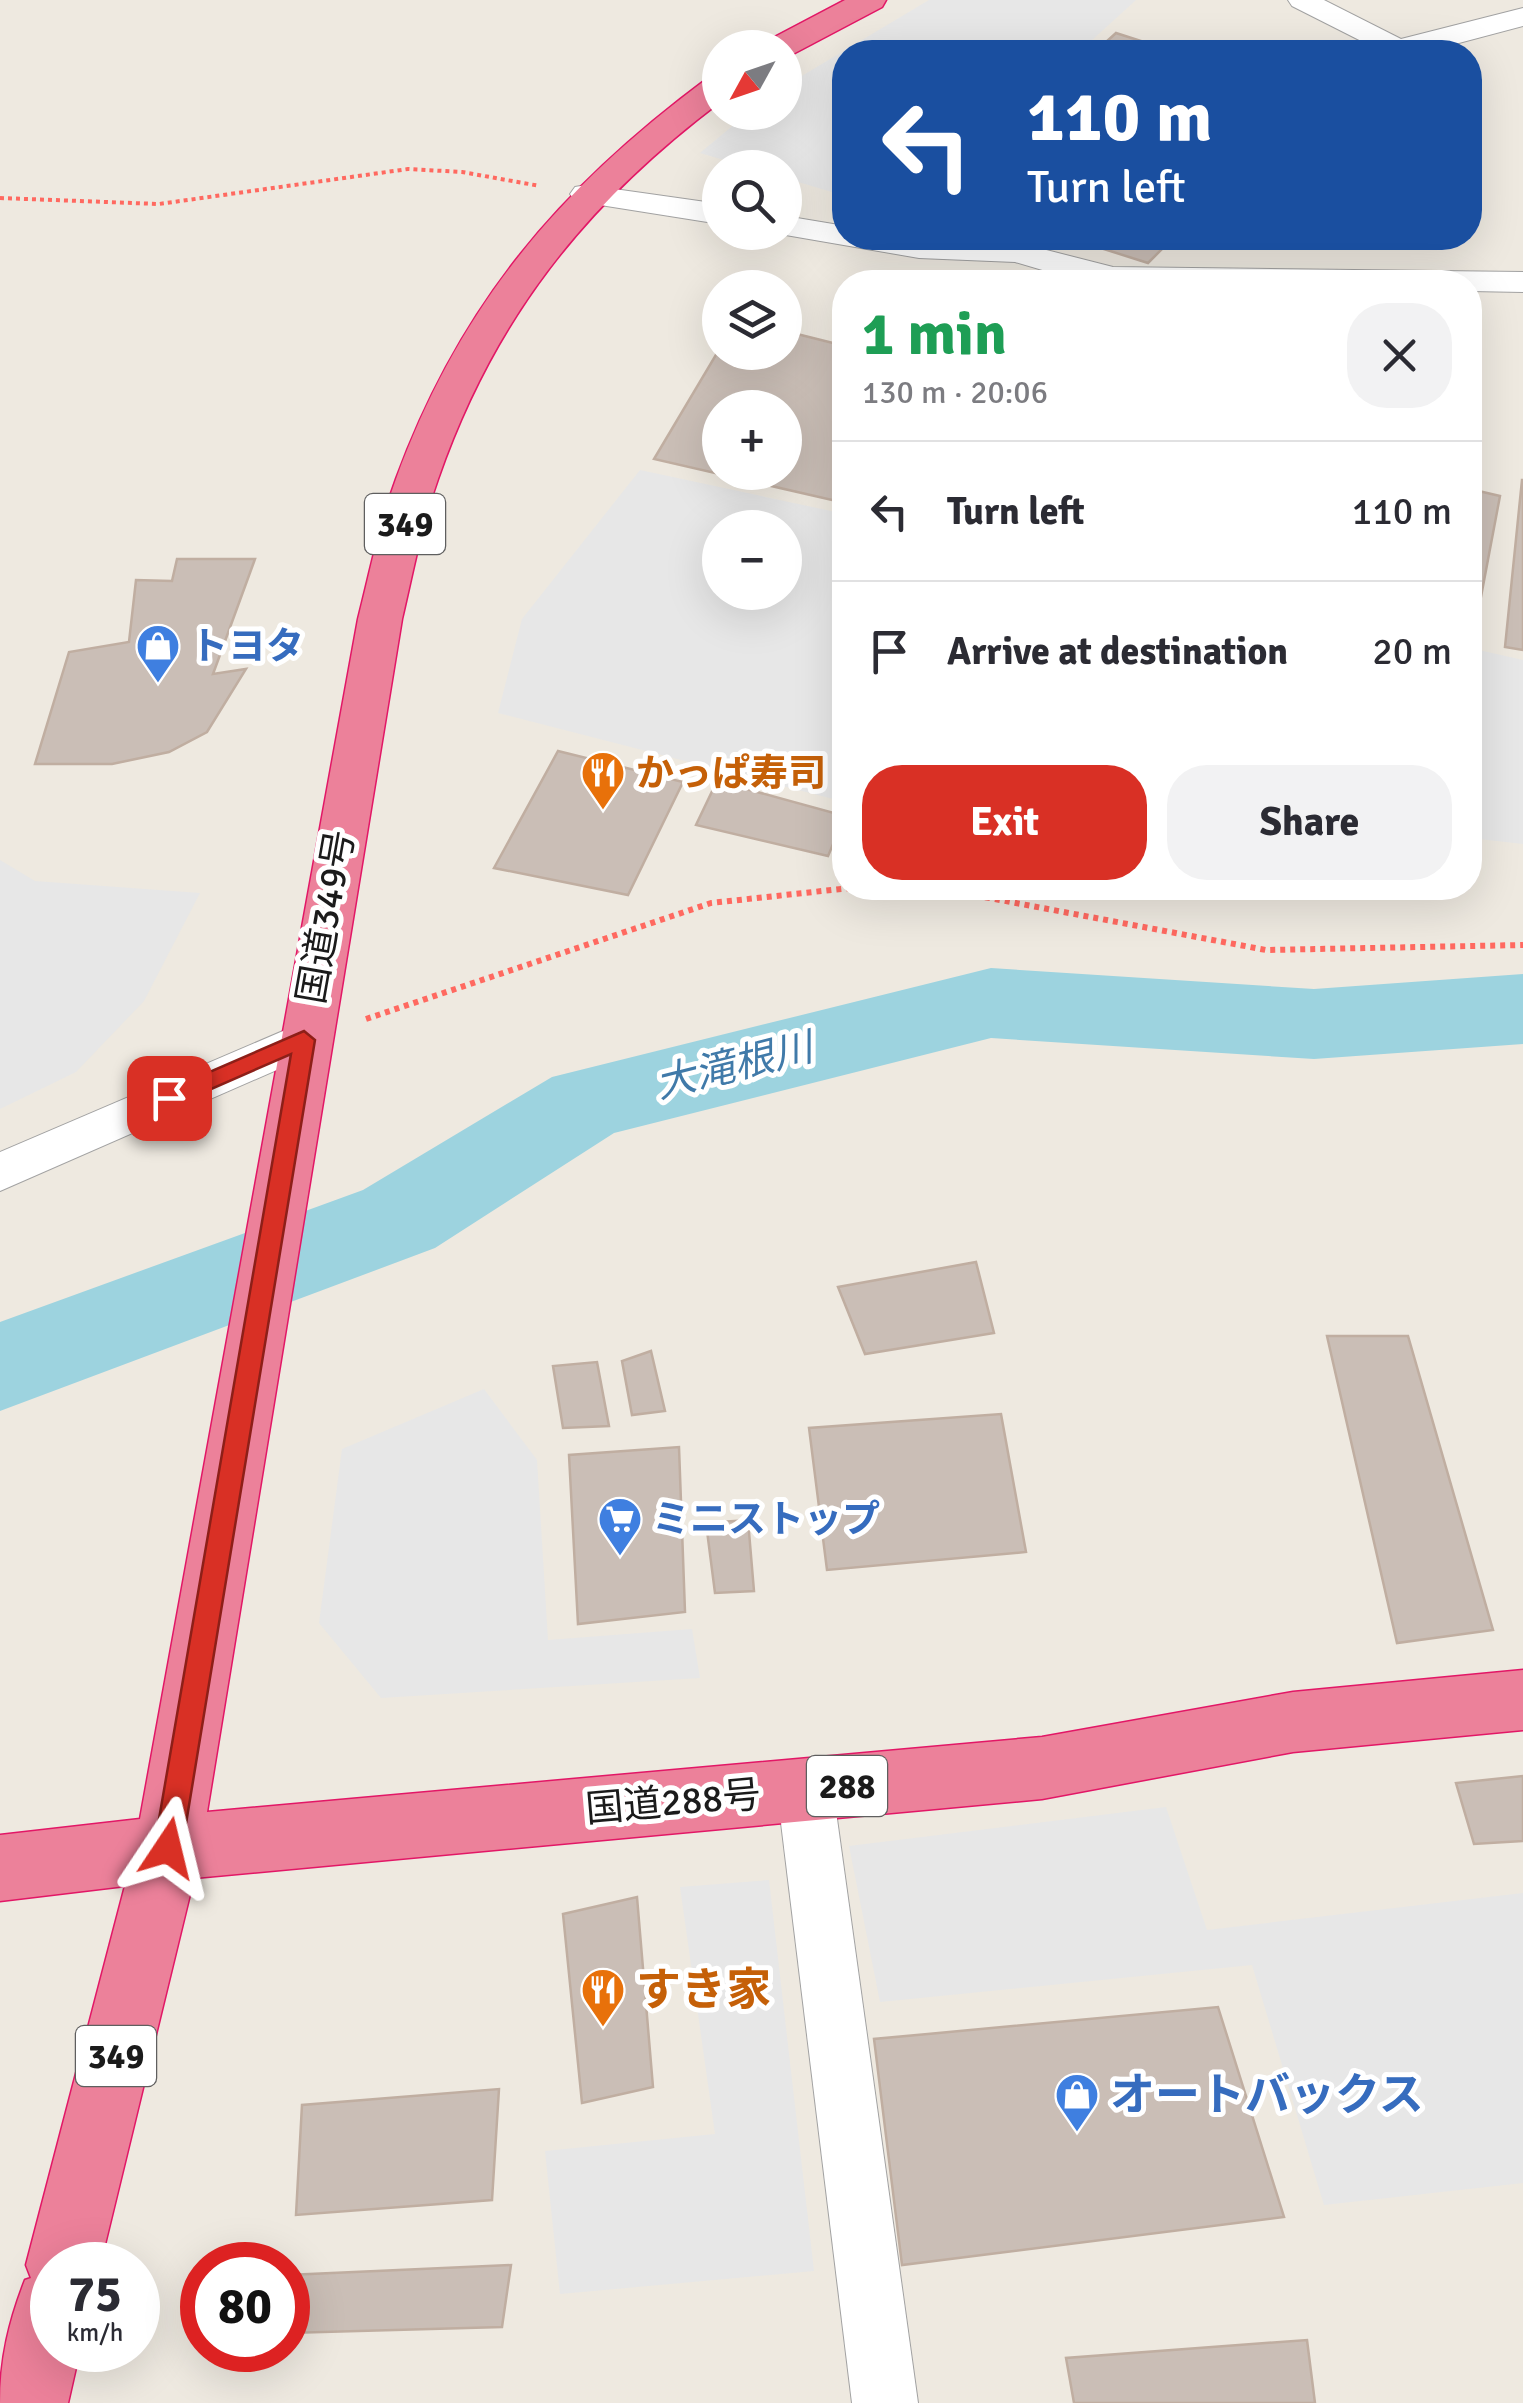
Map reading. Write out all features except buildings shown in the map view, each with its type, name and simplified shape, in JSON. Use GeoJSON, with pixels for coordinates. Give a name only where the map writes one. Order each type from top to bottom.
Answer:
{"type":"FeatureCollection","features":[{"type":"Feature","properties":{"kind":"highway"},"geometry":{"type":"LineString","coordinates":[[802,36],[870,0]]}},
{"type":"Feature","properties":{"kind":"highway","name":"国道349号"},"geometry":{"type":"LineString","coordinates":[[69,2242],[168,1848],[302,1053],[380,619],[416,482],[478,338],[514,282],[586,194],[667,123],[702,98]]}},
{"type":"Feature","properties":{"kind":"highway","name":"国道288号"},"geometry":{"type":"LineString","coordinates":[[0,1868],[168,1848],[1042,1768],[1292,1722],[1523,1700]]}},
{"type":"Feature","properties":{"kind":"highway"},"geometry":{"type":"LineString","coordinates":[[28,2403],[36,2372]]}},
{"type":"Feature","properties":{"kind":"street"},"geometry":{"type":"LineString","coordinates":[[1302,0],[1381,40]]}},
{"type":"Feature","properties":{"kind":"street"},"geometry":{"type":"LineString","coordinates":[[1438,40],[1523,17]]}},
{"type":"Feature","properties":{"kind":"street"},"geometry":{"type":"LineString","coordinates":[[586,194],[702,211]]}},
{"type":"Feature","properties":{"kind":"street"},"geometry":{"type":"LineString","coordinates":[[802,229],[832,234]]}},
{"type":"Feature","properties":{"kind":"street"},"geometry":{"type":"LineString","coordinates":[[968,250],[1016,252],[1076,270]]}},
{"type":"Feature","properties":{"kind":"street"},"geometry":{"type":"LineString","coordinates":[[1482,281],[1523,282]]}},
{"type":"Feature","properties":{"kind":"street"},"geometry":{"type":"LineString","coordinates":[[0,1172],[302,1053]]}},
{"type":"Feature","properties":{"kind":"street"},"geometry":{"type":"LineString","coordinates":[[805,1790],[885,2403]]}},
{"type":"Feature","properties":{"kind":"path"},"geometry":{"type":"LineString","coordinates":[[0,198],[159,204],[408,168],[462,172],[586,194]]}},
{"type":"Feature","properties":{"kind":"path"},"geometry":{"type":"LineString","coordinates":[[302,1053],[711,903],[832,890]]}},
{"type":"Feature","properties":{"kind":"path"},"geometry":{"type":"LineString","coordinates":[[995,900],[1266,950],[1523,945]]}},
{"type":"Feature","properties":{"kind":"shaded area"},"geometry":{"type":"Polygon","coordinates":[[[929,0],[1136,0],[1092,40],[862,40],[929,0]]]}},
{"type":"Feature","properties":{"kind":"shaded area"},"geometry":{"type":"Polygon","coordinates":[[[832,58],[832,192],[802,183],[802,150],[704,150],[728,130],[802,130],[802,76],[832,58]]]}},
{"type":"Feature","properties":{"kind":"shaded area"},"geometry":{"type":"Polygon","coordinates":[[[640,470],[702,483],[702,490],[733,490],[832,511],[832,799],[498,713],[522,619],[640,470]]]}},
{"type":"Feature","properties":{"kind":"shaded area"},"geometry":{"type":"Polygon","coordinates":[[[1482,651],[1523,660],[1523,844],[1482,839],[1482,651]]]}},
{"type":"Feature","properties":{"kind":"shaded area"},"geometry":{"type":"Polygon","coordinates":[[[0,860],[35,881],[200,893],[144,1001],[76,1072],[0,1109],[0,860]]]}},
{"type":"Feature","properties":{"kind":"shaded area"},"geometry":{"type":"Polygon","coordinates":[[[484,1389],[537,1460],[548,1640],[692,1629],[700,1678],[381,1698],[319,1623],[342,1449],[484,1389]]]}},
{"type":"Feature","properties":{"kind":"shaded area"},"geometry":{"type":"Polygon","coordinates":[[[1166,1807],[1207,1930],[1523,1893],[1523,2183],[1324,2205],[1252,1965],[880,2002],[849,1846],[1166,1807]]]}},
{"type":"Feature","properties":{"kind":"shaded area"},"geometry":{"type":"Polygon","coordinates":[[[769,1880],[814,2271],[560,2294],[545,2151],[715,2134],[680,1887],[769,1880]]]}},
{"type":"Feature","properties":{"kind":"waterway","name":"大滝根川"},"geometry":{"type":"LineString","coordinates":[[0,1367],[399,1219],[586,1103],[991,1003],[1314,1024],[1523,1009]]}},
{"type":"Feature","properties":{"kind":"place","name":"トヨタ"},"geometry":{"type":"Point","coordinates":[158,684]}},
{"type":"Feature","properties":{"kind":"place","name":"かっぱ寿司"},"geometry":{"type":"Point","coordinates":[603,811]}},
{"type":"Feature","properties":{"kind":"place","name":"ミニストップ"},"geometry":{"type":"Point","coordinates":[620,1557]}},
{"type":"Feature","properties":{"kind":"place","name":"すき家"},"geometry":{"type":"Point","coordinates":[603,2028]}},
{"type":"Feature","properties":{"kind":"place","name":"オートバックス"},"geometry":{"type":"Point","coordinates":[1077,2133]}},
{"type":"Feature","properties":{"kind":"route"},"geometry":{"type":"LineString","coordinates":[[168,1848],[304,1040],[169,1098]]}}]}
